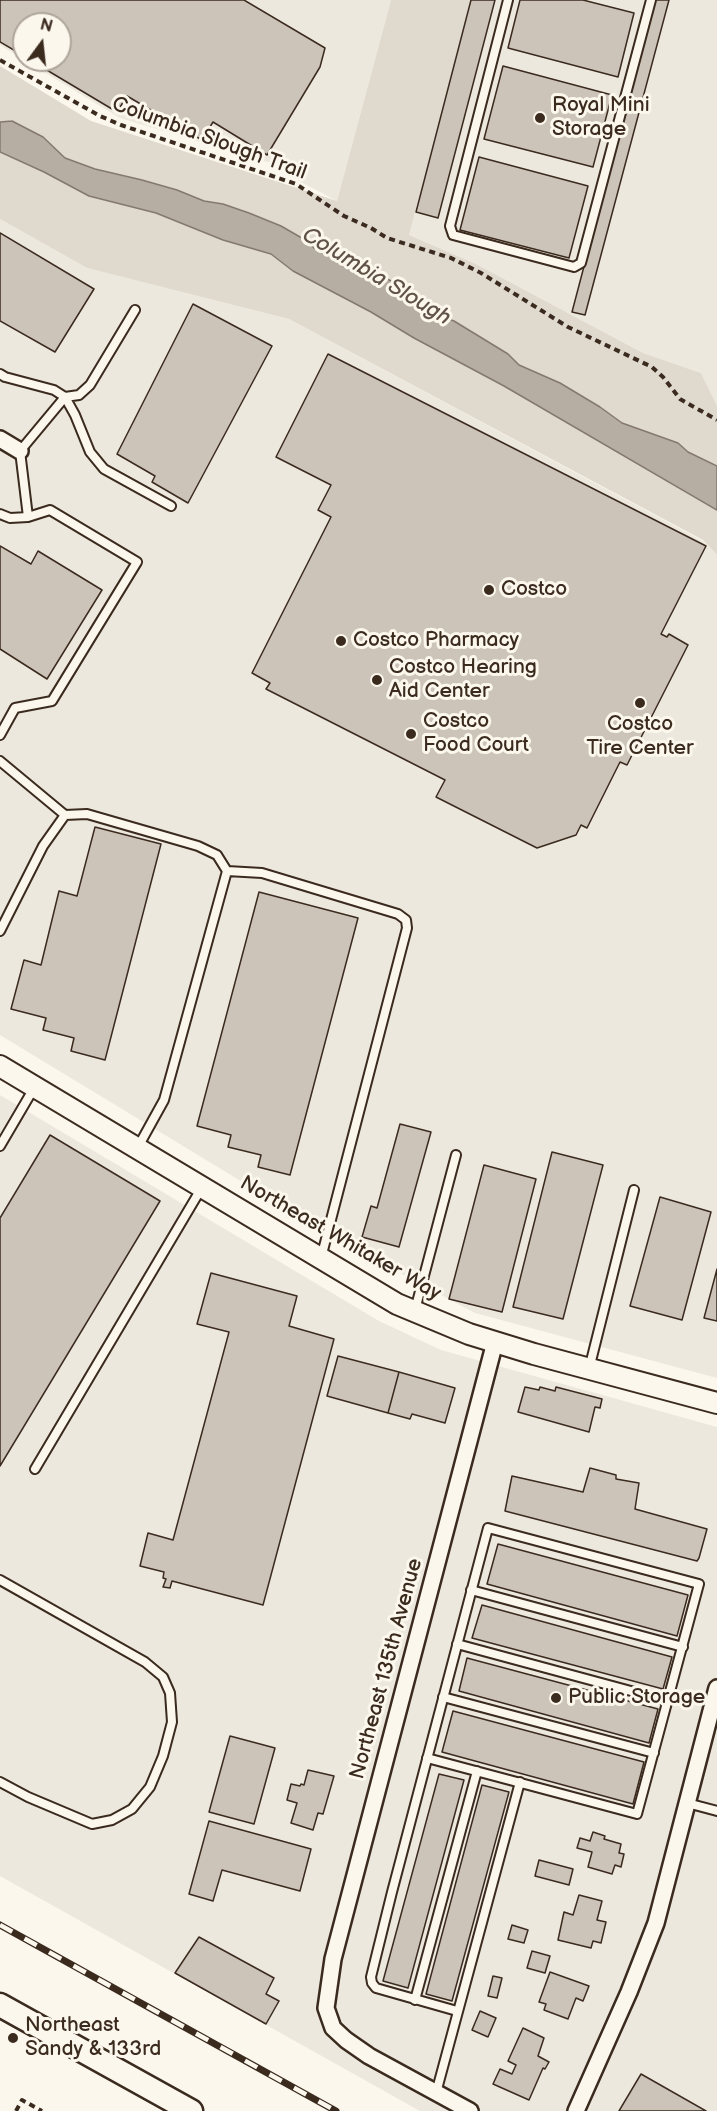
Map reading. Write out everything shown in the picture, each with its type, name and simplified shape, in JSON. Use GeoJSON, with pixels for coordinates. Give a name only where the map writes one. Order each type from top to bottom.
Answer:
{"type":"FeatureCollection","features":[{"type":"Feature","properties":{"kind":"main road"},"geometry":{"type":"LineString","coordinates":[[0,2005],[184,2109]]}},
{"type":"Feature","properties":{"kind":"street"},"geometry":{"type":"LineString","coordinates":[[0,439],[20,451]]}},
{"type":"Feature","properties":{"kind":"street","name":"Northeast Whitaker Way"},"geometry":{"type":"LineString","coordinates":[[0,1065],[320,1259],[415,1312],[451,1328],[495,1342],[717,1403]]}},
{"type":"Feature","properties":{"kind":"street","name":"Northeast 135th Avenue"},"geometry":{"type":"LineString","coordinates":[[436,2093],[369,2056],[346,2040],[333,2028],[326,2008],[333,1959],[495,1342]]}},
{"type":"Feature","properties":{"kind":"street"},"geometry":{"type":"LineString","coordinates":[[576,2111],[657,1923],[717,1688]]}},
{"type":"Feature","properties":{"kind":"street"},"geometry":{"type":"LineString","coordinates":[[436,2093],[470,2111]]}},
{"type":"Feature","properties":{"kind":"lane"},"geometry":{"type":"LineString","coordinates":[[508,0],[450,226],[453,235],[574,267],[580,263],[651,0]]}},
{"type":"Feature","properties":{"kind":"lane"},"geometry":{"type":"LineString","coordinates":[[28,518],[20,451],[65,397],[79,395],[90,385],[135,310]]}},
{"type":"Feature","properties":{"kind":"lane"},"geometry":{"type":"LineString","coordinates":[[0,374],[54,390],[65,397],[90,452],[104,470],[171,506]]}},
{"type":"Feature","properties":{"kind":"lane"},"geometry":{"type":"LineString","coordinates":[[0,514],[10,518],[28,518],[50,510],[137,562],[52,701],[15,708],[0,735]]}},
{"type":"Feature","properties":{"kind":"lane"},"geometry":{"type":"LineString","coordinates":[[0,761],[65,815],[87,814],[198,846],[217,855],[227,871],[164,1100],[138,1149]]}},
{"type":"Feature","properties":{"kind":"lane"},"geometry":{"type":"LineString","coordinates":[[0,931],[43,846],[65,815]]}},
{"type":"Feature","properties":{"kind":"lane"},"geometry":{"type":"LineString","coordinates":[[227,871],[262,873],[398,914],[406,920],[407,928],[320,1259]]}},
{"type":"Feature","properties":{"kind":"lane"},"geometry":{"type":"LineString","coordinates":[[0,1146],[35,1086]]}},
{"type":"Feature","properties":{"kind":"lane"},"geometry":{"type":"LineString","coordinates":[[415,1312],[456,1155]]}},
{"type":"Feature","properties":{"kind":"lane"},"geometry":{"type":"LineString","coordinates":[[35,1468],[202,1188]]}},
{"type":"Feature","properties":{"kind":"lane"},"geometry":{"type":"LineString","coordinates":[[588,1369],[634,1190]]}},
{"type":"Feature","properties":{"kind":"lane"},"geometry":{"type":"LineString","coordinates":[[427,1758],[637,1814],[699,1584],[488,1528],[427,1758],[371,1977],[376,1988],[457,2011]]}},
{"type":"Feature","properties":{"kind":"lane"},"geometry":{"type":"LineString","coordinates":[[0,1580],[145,1662],[163,1677],[170,1693],[172,1722],[163,1756],[150,1787],[132,1809],[112,1820],[92,1824],[28,1797],[0,1782]]}},
{"type":"Feature","properties":{"kind":"lane"},"geometry":{"type":"LineString","coordinates":[[471,1590],[682,1647]]}},
{"type":"Feature","properties":{"kind":"lane"},"geometry":{"type":"LineString","coordinates":[[457,1644],[668,1701]]}},
{"type":"Feature","properties":{"kind":"lane"},"geometry":{"type":"LineString","coordinates":[[443,1697],[654,1753]]}},
{"type":"Feature","properties":{"kind":"lane"},"geometry":{"type":"LineString","coordinates":[[415,2000],[477,1771]]}},
{"type":"Feature","properties":{"kind":"lane"},"geometry":{"type":"LineString","coordinates":[[436,2093],[520,1782]]}},
{"type":"Feature","properties":{"kind":"lane"},"geometry":{"type":"LineString","coordinates":[[687,1803],[717,1811]]}},
{"type":"Feature","properties":{"kind":"path","name":"Columbia Slough Trail"},"geometry":{"type":"LineString","coordinates":[[0,60],[100,116],[296,184],[344,216],[387,238],[451,258],[481,273],[568,327],[652,367],[680,399],[717,420]]}},
{"type":"Feature","properties":{"kind":"path"},"geometry":{"type":"LineString","coordinates":[[16,2111],[22,2100],[42,2111]]}},
{"type":"Feature","properties":{"kind":"shaded area"},"geometry":{"type":"Polygon","coordinates":[[[0,0],[391,0],[337,201],[299,181],[278,165],[120,118],[44,72],[72,72],[72,12],[12,12],[12,52],[0,45],[0,0]]]}},
{"type":"Feature","properties":{"kind":"shaded area"},"geometry":{"type":"Polygon","coordinates":[[[391,0],[472,0],[409,235],[476,264],[643,353],[701,373],[717,406],[717,466],[688,452],[678,443],[622,423],[560,383],[519,365],[508,354],[454,321],[439,316],[399,285],[362,266],[314,248],[307,241],[281,226],[223,204],[204,201],[177,190],[95,169],[65,158],[43,137],[12,121],[0,122],[0,66],[91,121],[337,201],[391,0]]]}},
{"type":"Feature","properties":{"kind":"shaded area","name":"Royal Mini Storage"},"geometry":{"type":"Polygon","coordinates":[[[472,0],[717,0],[717,406],[701,373],[643,353],[476,264],[409,235],[472,0]]]}},
{"type":"Feature","properties":{"kind":"shaded area"},"geometry":{"type":"Polygon","coordinates":[[[0,152],[89,196],[156,213],[223,240],[271,254],[293,271],[504,386],[717,510],[717,555],[703,540],[289,319],[87,268],[0,219],[0,152]]]}},
{"type":"Feature","properties":{"kind":"shaded area"},"geometry":{"type":"Polygon","coordinates":[[[0,219],[87,268],[289,319],[703,541],[717,555],[717,1378],[475,1313],[343,1243],[0,1035],[0,219]]]}},
{"type":"Feature","properties":{"kind":"shaded area"},"geometry":{"type":"Polygon","coordinates":[[[0,1095],[379,1321],[441,1350],[717,1427],[717,2111],[420,2111],[0,1876],[0,1095]]]}},
{"type":"Feature","properties":{"kind":"water","name":"Columbia Slough"},"geometry":{"type":"Polygon","coordinates":[[[12,121],[43,137],[65,158],[95,169],[177,190],[204,201],[223,204],[249,213],[281,226],[307,241],[314,248],[362,266],[399,285],[439,316],[454,321],[508,354],[519,365],[560,383],[622,423],[678,443],[688,452],[717,466],[717,510],[504,386],[293,271],[271,254],[223,240],[156,213],[89,196],[0,152],[0,122],[12,121]]]}},
{"type":"Feature","properties":{"kind":"building"},"geometry":{"type":"Polygon","coordinates":[[[0,0],[244,0],[325,48],[320,67],[267,155],[213,122],[202,140],[127,96],[117,112],[50,72],[72,72],[72,12],[12,12],[12,49],[0,42],[0,0]]]}},
{"type":"Feature","properties":{"kind":"building"},"geometry":{"type":"Polygon","coordinates":[[[471,0],[495,0],[438,218],[416,212],[471,0]]]}},
{"type":"Feature","properties":{"kind":"building"},"geometry":{"type":"Polygon","coordinates":[[[520,0],[583,0],[634,13],[618,77],[508,48],[520,0]]]}},
{"type":"Feature","properties":{"kind":"building"},"geometry":{"type":"Polygon","coordinates":[[[654,0],[669,0],[585,315],[572,312],[654,0]]]}},
{"type":"Feature","properties":{"kind":"building"},"geometry":{"type":"Polygon","coordinates":[[[503,66],[612,95],[593,167],[484,139],[503,66]]]}},
{"type":"Feature","properties":{"kind":"building"},"geometry":{"type":"Polygon","coordinates":[[[479,157],[588,186],[569,258],[460,230],[479,157]]]}},
{"type":"Feature","properties":{"kind":"building"},"geometry":{"type":"Polygon","coordinates":[[[0,233],[94,289],[55,352],[0,321],[0,233]]]}},
{"type":"Feature","properties":{"kind":"building"},"geometry":{"type":"Polygon","coordinates":[[[193,304],[272,346],[188,503],[152,482],[155,476],[117,454],[193,304]]]}},
{"type":"Feature","properties":{"kind":"building","name":"Costco"},"geometry":{"type":"Polygon","coordinates":[[[328,354],[706,546],[661,634],[667,637],[669,634],[688,645],[627,765],[620,762],[587,828],[581,825],[576,835],[537,848],[436,797],[445,780],[266,689],[270,683],[252,673],[331,517],[318,510],[331,485],[276,457],[328,354]]]}},
{"type":"Feature","properties":{"kind":"building"},"geometry":{"type":"Polygon","coordinates":[[[0,546],[31,564],[38,551],[102,590],[47,679],[0,649],[0,546]]]}},
{"type":"Feature","properties":{"kind":"building"},"geometry":{"type":"Polygon","coordinates":[[[95,827],[161,844],[105,1060],[71,1051],[74,1038],[43,1030],[46,1018],[11,1009],[24,960],[41,965],[59,891],[77,896],[95,827]]]}},
{"type":"Feature","properties":{"kind":"building"},"geometry":{"type":"Polygon","coordinates":[[[259,892],[358,918],[290,1175],[258,1167],[261,1155],[228,1147],[231,1135],[197,1126],[259,892]]]}},
{"type":"Feature","properties":{"kind":"building"},"geometry":{"type":"Polygon","coordinates":[[[400,1124],[431,1132],[399,1247],[362,1237],[371,1206],[377,1208],[400,1124]]]}},
{"type":"Feature","properties":{"kind":"building"},"geometry":{"type":"Polygon","coordinates":[[[50,1135],[160,1201],[0,1466],[0,1218],[50,1135]]]}},
{"type":"Feature","properties":{"kind":"building"},"geometry":{"type":"Polygon","coordinates":[[[552,1152],[603,1165],[563,1319],[513,1307],[552,1152]]]}},
{"type":"Feature","properties":{"kind":"building"},"geometry":{"type":"Polygon","coordinates":[[[484,1165],[536,1179],[502,1312],[449,1299],[484,1165]]]}},
{"type":"Feature","properties":{"kind":"building"},"geometry":{"type":"Polygon","coordinates":[[[660,1197],[711,1212],[682,1320],[630,1306],[660,1197]]]}},
{"type":"Feature","properties":{"kind":"building"},"geometry":{"type":"Polygon","coordinates":[[[717,1269],[717,1321],[704,1318],[717,1269]]]}},
{"type":"Feature","properties":{"kind":"building"},"geometry":{"type":"Polygon","coordinates":[[[211,1273],[297,1296],[289,1326],[334,1339],[263,1605],[172,1581],[170,1588],[163,1587],[166,1579],[163,1578],[164,1572],[140,1566],[148,1533],[173,1540],[229,1332],[197,1324],[211,1273]]]}},
{"type":"Feature","properties":{"kind":"building"},"geometry":{"type":"Polygon","coordinates":[[[338,1356],[399,1372],[388,1413],[327,1396],[338,1356]]]}},
{"type":"Feature","properties":{"kind":"building"},"geometry":{"type":"Polygon","coordinates":[[[399,1372],[455,1388],[445,1423],[412,1414],[410,1419],[388,1413],[399,1372]]]}},
{"type":"Feature","properties":{"kind":"building"},"geometry":{"type":"Polygon","coordinates":[[[525,1387],[539,1390],[540,1387],[555,1391],[556,1387],[602,1399],[600,1408],[595,1407],[589,1432],[518,1412],[525,1387]]]}},
{"type":"Feature","properties":{"kind":"building"},"geometry":{"type":"Polygon","coordinates":[[[590,1468],[616,1475],[616,1479],[639,1483],[635,1509],[707,1529],[697,1561],[505,1511],[512,1476],[583,1492],[590,1468]]]}},
{"type":"Feature","properties":{"kind":"building"},"geometry":{"type":"Polygon","coordinates":[[[498,1544],[688,1595],[677,1636],[487,1584],[498,1544]]]}},
{"type":"Feature","properties":{"kind":"building"},"geometry":{"type":"Polygon","coordinates":[[[482,1605],[672,1657],[663,1689],[472,1638],[482,1605]]]}},
{"type":"Feature","properties":{"kind":"building"},"geometry":{"type":"Polygon","coordinates":[[[467,1658],[658,1709],[649,1743],[459,1691],[467,1658]]]}},
{"type":"Feature","properties":{"kind":"building"},"geometry":{"type":"Polygon","coordinates":[[[453,1711],[644,1762],[633,1804],[442,1752],[453,1711]]]}},
{"type":"Feature","properties":{"kind":"building"},"geometry":{"type":"Polygon","coordinates":[[[230,1736],[275,1748],[254,1824],[209,1812],[230,1736]]]}},
{"type":"Feature","properties":{"kind":"building"},"geometry":{"type":"Polygon","coordinates":[[[308,1770],[334,1776],[323,1814],[318,1813],[313,1830],[291,1823],[297,1803],[287,1800],[291,1784],[304,1785],[308,1770]]]}},
{"type":"Feature","properties":{"kind":"building"},"geometry":{"type":"Polygon","coordinates":[[[439,1774],[464,1780],[408,1988],[383,1981],[439,1774]]]}},
{"type":"Feature","properties":{"kind":"building"},"geometry":{"type":"Polygon","coordinates":[[[482,1785],[509,1792],[452,2001],[426,1994],[482,1785]]]}},
{"type":"Feature","properties":{"kind":"building"},"geometry":{"type":"Polygon","coordinates":[[[209,1821],[311,1849],[300,1891],[222,1870],[213,1901],[189,1894],[209,1821]]]}},
{"type":"Feature","properties":{"kind":"building"},"geometry":{"type":"Polygon","coordinates":[[[593,1832],[605,1836],[604,1839],[621,1844],[619,1853],[624,1854],[621,1867],[615,1865],[612,1874],[588,1867],[592,1852],[577,1848],[580,1838],[590,1841],[593,1832]]]}},
{"type":"Feature","properties":{"kind":"building"},"geometry":{"type":"Polygon","coordinates":[[[539,1860],[573,1869],[569,1885],[535,1876],[539,1860]]]}},
{"type":"Feature","properties":{"kind":"building"},"geometry":{"type":"Polygon","coordinates":[[[579,1895],[602,1901],[597,1920],[606,1922],[601,1943],[593,1941],[591,1948],[558,1940],[564,1912],[573,1915],[579,1895]]]}},
{"type":"Feature","properties":{"kind":"building"},"geometry":{"type":"Polygon","coordinates":[[[512,1925],[528,1930],[524,1943],[508,1939],[512,1925]]]}},
{"type":"Feature","properties":{"kind":"building"},"geometry":{"type":"Polygon","coordinates":[[[199,1937],[274,1978],[266,1994],[279,2001],[266,2024],[175,1973],[199,1937]]]}},
{"type":"Feature","properties":{"kind":"building"},"geometry":{"type":"Polygon","coordinates":[[[532,1951],[550,1956],[545,1973],[527,1968],[532,1951]]]}},
{"type":"Feature","properties":{"kind":"building"},"geometry":{"type":"Polygon","coordinates":[[[550,1972],[589,1986],[583,2001],[576,1998],[568,2019],[544,2010],[546,2004],[539,2002],[550,1972]]]}},
{"type":"Feature","properties":{"kind":"building"},"geometry":{"type":"Polygon","coordinates":[[[493,1976],[502,1978],[497,1998],[488,1996],[493,1976]]]}},
{"type":"Feature","properties":{"kind":"building"},"geometry":{"type":"Polygon","coordinates":[[[480,2011],[496,2018],[488,2037],[472,2030],[480,2011]]]}},
{"type":"Feature","properties":{"kind":"building"},"geometry":{"type":"Polygon","coordinates":[[[523,2028],[544,2038],[538,2056],[549,2062],[545,2069],[543,2068],[529,2100],[493,2084],[500,2069],[512,2074],[516,2065],[508,2061],[523,2028]]]}},
{"type":"Feature","properties":{"kind":"building"},"geometry":{"type":"Polygon","coordinates":[[[641,2074],[706,2111],[619,2111],[641,2074]]]}},
{"type":"Feature","properties":{"kind":"railway"},"geometry":{"type":"LineString","coordinates":[[0,1925],[336,2111]]}},
{"type":"Feature","properties":{"kind":"place","name":"Royal Mini Storage"},"geometry":{"type":"Point","coordinates":[540,118]}},
{"type":"Feature","properties":{"kind":"place","name":"Costco"},"geometry":{"type":"Point","coordinates":[489,590]}},
{"type":"Feature","properties":{"kind":"place","name":"Costco Pharmacy"},"geometry":{"type":"Point","coordinates":[341,641]}},
{"type":"Feature","properties":{"kind":"place","name":"Costco Hearing Aid Center"},"geometry":{"type":"Point","coordinates":[377,680]}},
{"type":"Feature","properties":{"kind":"place","name":"Costco Tire Center"},"geometry":{"type":"Point","coordinates":[640,703]}},
{"type":"Feature","properties":{"kind":"place","name":"Costco Food Court"},"geometry":{"type":"Point","coordinates":[411,734]}},
{"type":"Feature","properties":{"kind":"place","name":"Public Storage"},"geometry":{"type":"Point","coordinates":[556,1698]}},
{"type":"Feature","properties":{"kind":"place","name":"Northeast Sandy & 133rd"},"geometry":{"type":"Point","coordinates":[13,2038]}}]}
